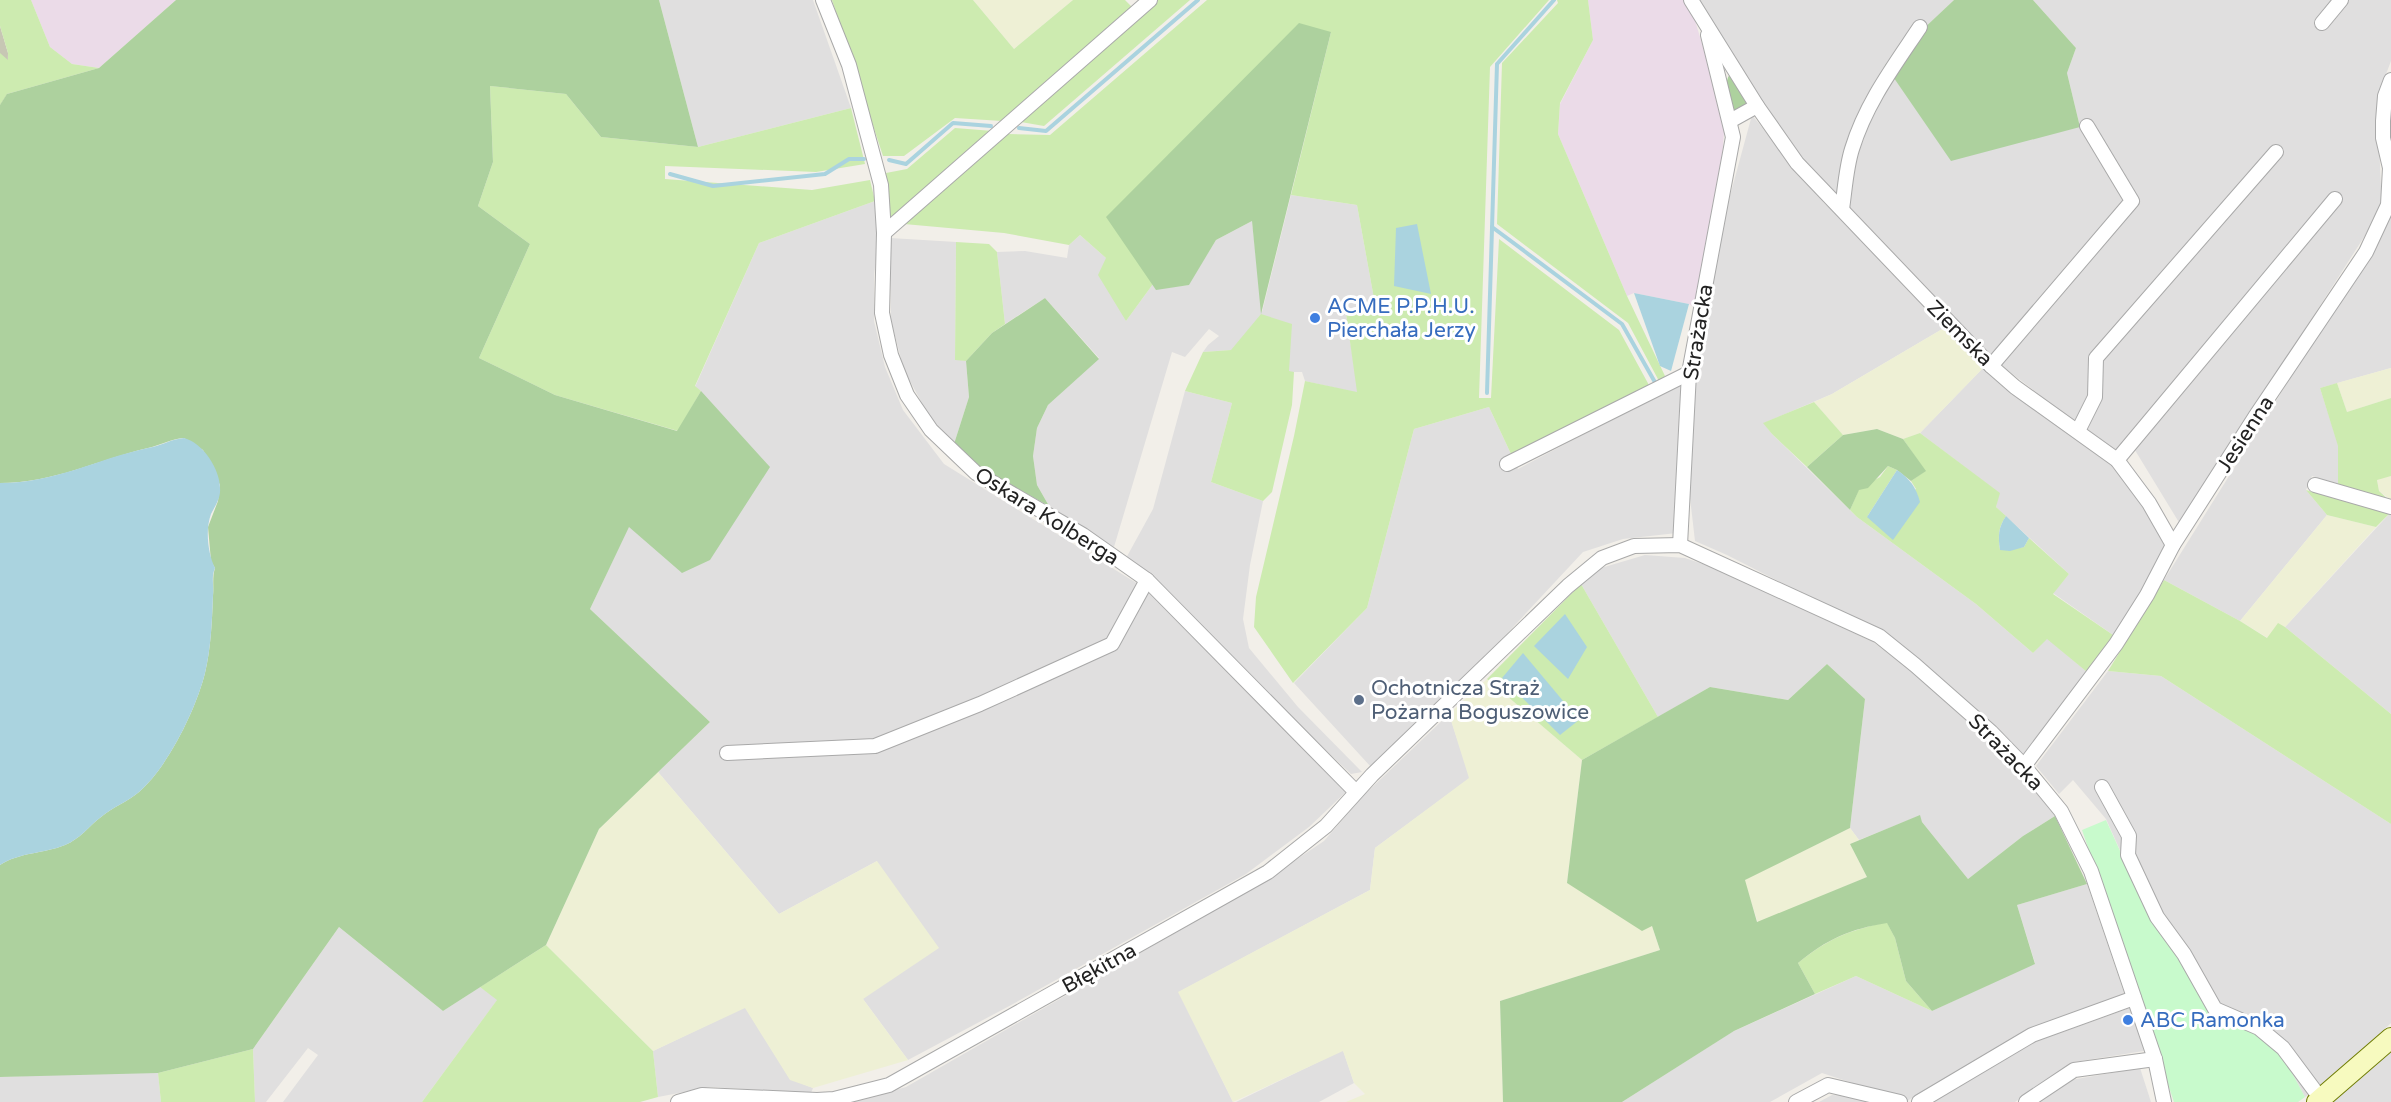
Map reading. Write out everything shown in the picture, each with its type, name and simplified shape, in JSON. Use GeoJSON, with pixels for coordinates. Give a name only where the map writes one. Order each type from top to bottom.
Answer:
{"type":"FeatureCollection","features":[{"type":"Feature","properties":{"kind":"street","name":"Oskara Kolberga"},"geometry":{"type":"LineString","coordinates":[[823,0],[849,65],[881,185],[884,233],[882,313],[891,356],[907,394],[931,430],[976,473],[1083,535],[1147,580],[1356,792]]}},
{"type":"Feature","properties":{"kind":"street"},"geometry":{"type":"LineString","coordinates":[[884,233],[1150,0]]}},
{"type":"Feature","properties":{"kind":"street","name":"Ziemska"},"geometry":{"type":"LineString","coordinates":[[1691,0],[1757,106],[1797,163],[1991,366],[2015,387],[2117,460],[2149,503],[2174,545]]}},
{"type":"Feature","properties":{"kind":"street"},"geometry":{"type":"LineString","coordinates":[[2322,23],[2341,0]]}},
{"type":"Feature","properties":{"kind":"street","name":"Ziemska"},"geometry":{"type":"LineString","coordinates":[[1705,23],[1730,121]]}},
{"type":"Feature","properties":{"kind":"street"},"geometry":{"type":"LineString","coordinates":[[1842,209],[1849,161],[1862,121],[1874,97],[1920,27]]}},
{"type":"Feature","properties":{"kind":"street","name":"Jesienna"},"geometry":{"type":"LineString","coordinates":[[2024,766],[2116,644],[2147,595],[2174,545],[2255,417],[2366,252],[2388,205],[2390,155],[2383,138],[2383,121],[2385,96],[2391,80]]}},
{"type":"Feature","properties":{"kind":"street"},"geometry":{"type":"LineString","coordinates":[[1730,121],[1757,106]]}},
{"type":"Feature","properties":{"kind":"street","name":"Strażacka"},"geometry":{"type":"LineString","coordinates":[[1680,545],[1689,374],[1733,137],[1730,121]]}},
{"type":"Feature","properties":{"kind":"street"},"geometry":{"type":"LineString","coordinates":[[1991,366],[2132,201],[2087,126]]}},
{"type":"Feature","properties":{"kind":"street"},"geometry":{"type":"LineString","coordinates":[[2078,431],[2095,397],[2096,358],[2276,152]]}},
{"type":"Feature","properties":{"kind":"street"},"geometry":{"type":"LineString","coordinates":[[2117,460],[2335,200]]}},
{"type":"Feature","properties":{"kind":"street"},"geometry":{"type":"LineString","coordinates":[[1507,464],[1689,374]]}},
{"type":"Feature","properties":{"kind":"street"},"geometry":{"type":"LineString","coordinates":[[2315,485],[2391,507]]}},
{"type":"Feature","properties":{"kind":"street","name":"Strażacka"},"geometry":{"type":"LineString","coordinates":[[1356,792],[1568,586],[1602,558],[1634,546],[1680,545],[1879,636],[1991,732],[2024,766],[2061,812],[2091,871],[2155,1059],[2164,1102]]}},
{"type":"Feature","properties":{"kind":"street"},"geometry":{"type":"LineString","coordinates":[[727,753],[875,746],[980,704],[1112,644],[1147,580]]}},
{"type":"Feature","properties":{"kind":"street"},"geometry":{"type":"LineString","coordinates":[[2102,787],[2129,836],[2128,855],[2157,917],[2184,954],[2215,1009],[2259,1028],[2283,1048],[2319,1100],[2391,1038]]}},
{"type":"Feature","properties":{"kind":"street","name":"Błękitna"},"geometry":{"type":"LineString","coordinates":[[678,1102],[702,1095],[818,1101],[889,1085],[1268,872],[1326,826],[1356,792]]}},
{"type":"Feature","properties":{"kind":"street"},"geometry":{"type":"LineString","coordinates":[[1919,1102],[2032,1035],[2134,998]]}},
{"type":"Feature","properties":{"kind":"street"},"geometry":{"type":"LineString","coordinates":[[2026,1102],[2074,1070],[2155,1059]]}},
{"type":"Feature","properties":{"kind":"street"},"geometry":{"type":"LineString","coordinates":[[1796,1102],[1828,1085],[1900,1102]]}},
{"type":"Feature","properties":{"kind":"shaded area"},"geometry":{"type":"Polygon","coordinates":[[[31,0],[176,0],[99,68],[72,64],[50,47],[31,0]]]}},
{"type":"Feature","properties":{"kind":"shaded area"},"geometry":{"type":"Polygon","coordinates":[[[659,0],[813,0],[851,108],[698,147],[659,0]]]}},
{"type":"Feature","properties":{"kind":"shaded area"},"geometry":{"type":"Polygon","coordinates":[[[973,0],[1073,0],[1014,49],[973,0]]]}},
{"type":"Feature","properties":{"kind":"shaded area"},"geometry":{"type":"Polygon","coordinates":[[[1588,0],[1684,0],[1693,14],[1725,119],[1721,172],[1695,308],[1689,304],[1634,293],[1627,296],[1558,134],[1560,104],[1593,40],[1588,0]]]}},
{"type":"Feature","properties":{"kind":"shaded area"},"geometry":{"type":"Polygon","coordinates":[[[1698,0],[1954,0],[1885,66],[2080,127],[2067,73],[2076,48],[2033,0],[2391,0],[2391,61],[2377,98],[2382,209],[2180,524],[2130,442],[2117,454],[1989,356],[1809,167],[1773,119],[1698,0]]]}},
{"type":"Feature","properties":{"kind":"shaded area"},"geometry":{"type":"Polygon","coordinates":[[[0,26],[8,53],[7,94],[0,105],[0,26]]]}},
{"type":"Feature","properties":{"kind":"shaded area"},"geometry":{"type":"Polygon","coordinates":[[[1752,115],[1824,203],[1883,258],[1944,328],[1832,394],[1764,423],[1772,434],[1857,517],[1976,604],[2033,653],[2047,638],[2087,672],[2024,758],[1953,688],[1878,628],[1695,541],[1687,472],[1697,357],[1722,225],[1752,115]]]}},
{"type":"Feature","properties":{"kind":"shaded area"},"geometry":{"type":"Polygon","coordinates":[[[1291,195],[1357,205],[1377,315],[1346,313],[1358,393],[1305,381],[1302,372],[1289,372],[1231,350],[1203,352],[1219,336],[1209,329],[1185,357],[1172,352],[1114,547],[1049,506],[1037,485],[1033,456],[1037,428],[1048,405],[1099,358],[1045,298],[1005,324],[997,252],[1025,251],[1067,258],[1069,245],[1080,235],[1106,258],[1126,321],[1153,284],[1156,289],[1188,285],[1216,240],[1252,221],[1262,312],[1291,195]]]}},
{"type":"Feature","properties":{"kind":"shaded area"},"geometry":{"type":"Polygon","coordinates":[[[875,201],[879,239],[874,275],[874,321],[885,367],[903,410],[944,464],[1151,592],[1348,790],[1309,827],[1246,874],[908,1060],[863,999],[877,861],[779,914],[658,772],[710,722],[590,609],[629,526],[701,391],[695,387],[759,243],[875,201]]]}},
{"type":"Feature","properties":{"kind":"shaded area"},"geometry":{"type":"Polygon","coordinates":[[[2391,217],[2391,368],[2320,388],[2338,444],[2338,484],[2312,476],[2306,490],[2327,515],[2240,621],[2164,580],[2391,217]]]}},
{"type":"Feature","properties":{"kind":"shaded area"},"geometry":{"type":"Polygon","coordinates":[[[890,238],[956,242],[955,359],[966,361],[969,397],[954,444],[929,416],[904,370],[891,321],[890,238]]]}},
{"type":"Feature","properties":{"kind":"shaded area"},"geometry":{"type":"Polygon","coordinates":[[[1944,328],[1985,366],[1920,433],[1903,439],[1877,429],[1843,435],[1814,402],[1832,394],[1944,328]]]}},
{"type":"Feature","properties":{"kind":"shaded area"},"geometry":{"type":"Polygon","coordinates":[[[1985,366],[2112,462],[2168,542],[2116,637],[2053,593],[2069,574],[1996,507],[1999,493],[1920,433],[1985,366]]]}},
{"type":"Feature","properties":{"kind":"shaded area"},"geometry":{"type":"Polygon","coordinates":[[[2391,368],[2391,398],[2347,412],[2337,383],[2391,368]]]}},
{"type":"Feature","properties":{"kind":"shaded area"},"geometry":{"type":"Polygon","coordinates":[[[1682,385],[1677,533],[1623,539],[1583,552],[1502,639],[1371,767],[1294,683],[1367,608],[1414,429],[1489,407],[1518,469],[1664,392],[1682,385]]]}},
{"type":"Feature","properties":{"kind":"shaded area"},"geometry":{"type":"Polygon","coordinates":[[[1185,391],[1232,403],[1211,482],[1263,501],[1250,565],[1243,619],[1249,648],[1298,707],[1362,772],[1351,774],[1125,560],[1153,509],[1185,391]]]}},
{"type":"Feature","properties":{"kind":"shaded area"},"geometry":{"type":"Polygon","coordinates":[[[2391,476],[2391,500],[2379,491],[2377,479],[2391,476]]]}},
{"type":"Feature","properties":{"kind":"shaded area"},"geometry":{"type":"Polygon","coordinates":[[[2391,512],[2391,714],[2285,627],[2391,512]]]}},
{"type":"Feature","properties":{"kind":"shaded area"},"geometry":{"type":"Polygon","coordinates":[[[2327,515],[2376,527],[2285,627],[2278,624],[2268,638],[2240,621],[2327,515]]]}},
{"type":"Feature","properties":{"kind":"shaded area"},"geometry":{"type":"Polygon","coordinates":[[[1645,555],[1685,558],[1718,569],[1873,642],[1946,697],[2022,775],[2055,816],[2023,836],[1968,879],[1919,816],[1859,840],[1850,828],[1865,699],[1827,664],[1788,700],[1710,687],[1658,717],[1581,584],[1601,568],[1645,555]]]}},
{"type":"Feature","properties":{"kind":"shaded area"},"geometry":{"type":"Polygon","coordinates":[[[2108,671],[2161,676],[2391,824],[2391,1023],[2328,1082],[2305,1097],[2284,1058],[2210,1011],[2141,897],[2106,819],[2073,780],[2059,794],[2036,766],[2108,671]]]}},
{"type":"Feature","properties":{"kind":"shaded area"},"geometry":{"type":"Polygon","coordinates":[[[1487,679],[1582,760],[1567,883],[1652,926],[1660,950],[1500,1001],[1503,1102],[1346,1102],[1365,1094],[1354,1083],[1343,1051],[1233,1102],[1178,992],[1370,890],[1375,848],[1469,778],[1449,714],[1487,679]]]}},
{"type":"Feature","properties":{"kind":"shaded area"},"geometry":{"type":"Polygon","coordinates":[[[1449,714],[1470,778],[1375,848],[1370,890],[1179,992],[1233,1102],[852,1102],[906,1087],[1257,886],[1324,841],[1363,796],[1449,714]]]}},
{"type":"Feature","properties":{"kind":"shaded area"},"geometry":{"type":"Polygon","coordinates":[[[658,772],[779,914],[877,861],[939,948],[863,999],[908,1060],[813,1088],[790,1080],[745,1008],[653,1051],[546,945],[599,829],[658,772]]]}},
{"type":"Feature","properties":{"kind":"shaded area"},"geometry":{"type":"Polygon","coordinates":[[[1850,828],[1859,840],[1850,844],[1867,877],[1758,923],[1744,880],[1850,828]]]}},
{"type":"Feature","properties":{"kind":"shaded area"},"geometry":{"type":"Polygon","coordinates":[[[2087,884],[2125,996],[2019,1035],[1907,1101],[1822,1073],[1770,1102],[1622,1102],[1732,1032],[1856,976],[1932,1011],[2035,963],[2017,905],[2087,884]]]}},
{"type":"Feature","properties":{"kind":"shaded area"},"geometry":{"type":"Polygon","coordinates":[[[339,927],[443,1011],[480,987],[498,999],[422,1102],[283,1102],[318,1055],[308,1048],[266,1102],[255,1102],[253,1049],[339,927]]]}},
{"type":"Feature","properties":{"kind":"shaded area"},"geometry":{"type":"Polygon","coordinates":[[[745,1007],[790,1079],[813,1088],[811,1093],[710,1087],[658,1097],[653,1051],[745,1007]]]}},
{"type":"Feature","properties":{"kind":"shaded area"},"geometry":{"type":"Polygon","coordinates":[[[2132,1007],[2144,1051],[2074,1062],[2015,1102],[1929,1102],[2024,1046],[2132,1007]]]}},
{"type":"Feature","properties":{"kind":"shaded area"},"geometry":{"type":"Polygon","coordinates":[[[2391,1049],[2391,1102],[2332,1102],[2391,1049]]]}},
{"type":"Feature","properties":{"kind":"shaded area"},"geometry":{"type":"Polygon","coordinates":[[[1343,1050],[1354,1083],[1319,1102],[1236,1102],[1343,1050]]]}},
{"type":"Feature","properties":{"kind":"shaded area"},"geometry":{"type":"Polygon","coordinates":[[[2140,1068],[2151,1102],[2033,1102],[2065,1081],[2140,1068]]]}},
{"type":"Feature","properties":{"kind":"shaded area"},"geometry":{"type":"Polygon","coordinates":[[[123,1072],[158,1073],[161,1102],[0,1102],[0,1077],[123,1072]]]}},
{"type":"Feature","properties":{"kind":"shaded area"},"geometry":{"type":"Polygon","coordinates":[[[1832,1095],[1854,1096],[1871,1102],[1819,1102],[1832,1095]]]}},
{"type":"Feature","properties":{"kind":"green space"},"geometry":{"type":"Polygon","coordinates":[[[0,0],[31,0],[50,47],[72,64],[99,68],[7,94],[0,105],[0,53],[8,60],[8,53],[0,26],[0,0]]]}},
{"type":"Feature","properties":{"kind":"green space"},"geometry":{"type":"Polygon","coordinates":[[[176,0],[659,0],[698,147],[601,137],[566,94],[490,86],[493,162],[478,206],[530,244],[479,358],[555,395],[677,431],[701,391],[770,467],[710,560],[682,573],[629,527],[590,609],[710,722],[599,829],[546,945],[443,1011],[339,927],[253,1049],[158,1073],[0,1077],[0,865],[16,858],[57,848],[75,839],[106,813],[139,792],[160,768],[180,737],[201,687],[207,664],[215,568],[211,561],[208,527],[218,501],[220,485],[203,450],[184,438],[57,475],[0,483],[0,105],[7,94],[99,68],[176,0]]]}},
{"type":"Feature","properties":{"kind":"green space"},"geometry":{"type":"Polygon","coordinates":[[[832,0],[973,0],[1014,49],[1073,0],[1125,0],[1132,7],[1002,121],[955,118],[904,156],[883,156],[832,0]]]}},
{"type":"Feature","properties":{"kind":"green space"},"geometry":{"type":"Polygon","coordinates":[[[1158,0],[1190,0],[1044,126],[1021,122],[1067,79],[1158,0]]]}},
{"type":"Feature","properties":{"kind":"green space"},"geometry":{"type":"Polygon","coordinates":[[[1207,0],[1549,0],[1490,67],[1479,398],[1491,398],[1499,239],[1619,330],[1650,387],[1511,454],[1489,407],[1414,429],[1367,608],[1293,683],[1254,627],[1256,597],[1305,381],[1357,392],[1346,313],[1377,315],[1357,205],[1291,195],[1331,32],[1107,217],[1153,284],[1126,321],[1098,275],[1106,258],[1080,235],[1069,245],[1004,233],[904,224],[1007,134],[1050,135],[1207,0]]]}},
{"type":"Feature","properties":{"kind":"green space"},"geometry":{"type":"Polygon","coordinates":[[[1557,0],[1588,0],[1593,40],[1560,103],[1558,134],[1627,296],[1665,376],[1659,381],[1628,323],[1497,224],[1502,63],[1558,3],[1557,0]]]}},
{"type":"Feature","properties":{"kind":"green space"},"geometry":{"type":"Polygon","coordinates":[[[1954,0],[2033,0],[2076,48],[2067,73],[2080,127],[1951,161],[1885,65],[1954,0]]]}},
{"type":"Feature","properties":{"kind":"green space"},"geometry":{"type":"Polygon","coordinates":[[[1299,23],[1331,32],[1261,314],[1252,221],[1216,240],[1189,285],[1156,290],[1106,217],[1299,23]]]}},
{"type":"Feature","properties":{"kind":"green space"},"geometry":{"type":"Polygon","coordinates":[[[1731,73],[1748,101],[1747,105],[1731,112],[1727,81],[1731,73]]]}},
{"type":"Feature","properties":{"kind":"green space"},"geometry":{"type":"Polygon","coordinates":[[[490,86],[566,94],[601,137],[698,147],[851,108],[865,164],[816,172],[665,166],[665,179],[812,190],[870,180],[875,201],[759,243],[695,386],[701,391],[678,431],[555,395],[479,358],[530,244],[478,206],[493,162],[490,86]]]}},
{"type":"Feature","properties":{"kind":"green space"},"geometry":{"type":"Polygon","coordinates":[[[955,128],[993,131],[890,220],[886,173],[907,169],[955,128]]]}},
{"type":"Feature","properties":{"kind":"green space"},"geometry":{"type":"Polygon","coordinates":[[[956,242],[989,244],[997,252],[1005,324],[992,333],[966,361],[955,360],[956,242]]]}},
{"type":"Feature","properties":{"kind":"green space"},"geometry":{"type":"Polygon","coordinates":[[[1045,298],[1099,359],[1048,405],[1037,428],[1033,456],[1037,485],[1049,506],[977,466],[954,444],[969,397],[966,361],[992,333],[1045,298]]]}},
{"type":"Feature","properties":{"kind":"green space"},"geometry":{"type":"Polygon","coordinates":[[[1261,314],[1292,324],[1289,371],[1294,372],[1292,405],[1272,492],[1263,501],[1211,482],[1232,403],[1185,391],[1203,352],[1231,350],[1261,314]]]}},
{"type":"Feature","properties":{"kind":"green space"},"geometry":{"type":"Polygon","coordinates":[[[2337,383],[2347,412],[2391,398],[2391,476],[2377,480],[2379,491],[2391,502],[2338,484],[2338,446],[2320,388],[2337,383]]]}},
{"type":"Feature","properties":{"kind":"green space"},"geometry":{"type":"Polygon","coordinates":[[[1814,402],[1843,435],[1807,467],[1763,423],[1814,402]]]}},
{"type":"Feature","properties":{"kind":"green space"},"geometry":{"type":"Polygon","coordinates":[[[1877,429],[1903,439],[1926,471],[1911,481],[1888,466],[1868,488],[1859,490],[1850,510],[1807,467],[1843,435],[1877,429]]]}},
{"type":"Feature","properties":{"kind":"green space"},"geometry":{"type":"Polygon","coordinates":[[[1920,433],[2000,493],[1996,507],[2006,516],[1999,532],[2000,550],[2024,547],[2029,538],[2069,574],[2053,594],[2116,637],[2087,672],[2047,639],[2033,653],[1976,604],[1850,510],[1859,489],[1880,477],[1888,466],[1897,470],[1867,517],[1916,489],[1911,481],[1925,471],[1903,439],[1920,433]]]}},
{"type":"Feature","properties":{"kind":"green space"},"geometry":{"type":"Polygon","coordinates":[[[2306,490],[2389,514],[2376,527],[2327,515],[2306,490]]]}},
{"type":"Feature","properties":{"kind":"green space"},"geometry":{"type":"Polygon","coordinates":[[[2164,580],[2267,638],[2278,623],[2285,627],[2391,714],[2391,824],[2161,676],[2108,671],[2164,580]]]}},
{"type":"Feature","properties":{"kind":"green space"},"geometry":{"type":"Polygon","coordinates":[[[1581,584],[1658,717],[1582,760],[1487,679],[1581,584]]]}},
{"type":"Feature","properties":{"kind":"green space"},"geometry":{"type":"Polygon","coordinates":[[[1827,664],[1865,699],[1850,828],[1745,880],[1757,922],[1867,877],[1850,844],[1920,815],[1922,822],[1968,879],[2023,836],[2055,816],[2087,884],[2017,905],[2035,964],[1932,1011],[1906,981],[1895,938],[1887,923],[1862,928],[1829,941],[1798,963],[1815,994],[1734,1031],[1622,1102],[1503,1102],[1500,1001],[1660,950],[1652,926],[1642,931],[1567,883],[1582,760],[1710,687],[1788,700],[1827,664]]]}},
{"type":"Feature","properties":{"kind":"green space"},"geometry":{"type":"Polygon","coordinates":[[[2106,820],[2141,897],[2210,1011],[2262,1037],[2284,1058],[2305,1097],[2298,1102],[2174,1102],[2082,830],[2106,820]]]}},
{"type":"Feature","properties":{"kind":"green space"},"geometry":{"type":"Polygon","coordinates":[[[1887,922],[1895,938],[1906,981],[1932,1011],[1856,976],[1815,994],[1798,963],[1840,936],[1887,922]]]}},
{"type":"Feature","properties":{"kind":"green space"},"geometry":{"type":"Polygon","coordinates":[[[546,945],[653,1051],[658,1097],[640,1102],[422,1102],[497,1000],[480,987],[546,945]]]}},
{"type":"Feature","properties":{"kind":"green space"},"geometry":{"type":"Polygon","coordinates":[[[253,1049],[255,1102],[161,1102],[158,1073],[253,1049]]]}},
{"type":"Feature","properties":{"kind":"water"},"geometry":{"type":"Polygon","coordinates":[[[1417,224],[1431,294],[1394,286],[1396,228],[1417,224]]]}},
{"type":"Feature","properties":{"kind":"water"},"geometry":{"type":"Polygon","coordinates":[[[1634,293],[1689,304],[1671,371],[1660,366],[1634,293]]]}},
{"type":"Feature","properties":{"kind":"water"},"geometry":{"type":"Polygon","coordinates":[[[184,438],[204,451],[214,465],[220,488],[219,499],[211,514],[208,527],[209,549],[215,568],[210,644],[201,687],[188,720],[160,768],[150,781],[130,799],[106,813],[70,842],[57,848],[15,858],[0,865],[0,483],[58,475],[184,438]]]}},
{"type":"Feature","properties":{"kind":"water"},"geometry":{"type":"Polygon","coordinates":[[[1897,470],[1912,484],[1920,502],[1893,540],[1867,517],[1897,470]]]}},
{"type":"Feature","properties":{"kind":"water"},"geometry":{"type":"Polygon","coordinates":[[[2006,516],[2029,538],[2024,547],[2010,551],[2000,550],[1999,532],[2006,516]]]}},
{"type":"Feature","properties":{"kind":"water"},"geometry":{"type":"Polygon","coordinates":[[[1565,614],[1587,647],[1568,679],[1534,646],[1565,614]]]}},
{"type":"Feature","properties":{"kind":"water"},"geometry":{"type":"Polygon","coordinates":[[[1523,653],[1579,720],[1560,735],[1502,678],[1523,653]]]}},
{"type":"Feature","properties":{"kind":"waterway"},"geometry":{"type":"LineString","coordinates":[[1019,128],[1046,131],[1198,0]]}},
{"type":"Feature","properties":{"kind":"waterway"},"geometry":{"type":"LineString","coordinates":[[1487,393],[1497,64],[1554,0]]}},
{"type":"Feature","properties":{"kind":"waterway"},"geometry":{"type":"LineString","coordinates":[[889,160],[906,164],[953,123],[991,126]]}},
{"type":"Feature","properties":{"kind":"waterway"},"geometry":{"type":"LineString","coordinates":[[670,174],[713,186],[825,174],[849,159],[864,159]]}},
{"type":"Feature","properties":{"kind":"waterway"},"geometry":{"type":"LineString","coordinates":[[1492,227],[1622,324],[1656,384]]}},
{"type":"Feature","properties":{"kind":"place","name":"ACME P.P.H.U. Pierchała Jerzy"},"geometry":{"type":"Point","coordinates":[1315,318]}},
{"type":"Feature","properties":{"kind":"place","name":"Ochotnicza Straż Pożarna Boguszowice"},"geometry":{"type":"Point","coordinates":[1359,700]}},
{"type":"Feature","properties":{"kind":"place","name":"ABC Ramonka"},"geometry":{"type":"Point","coordinates":[2128,1020]}}]}
